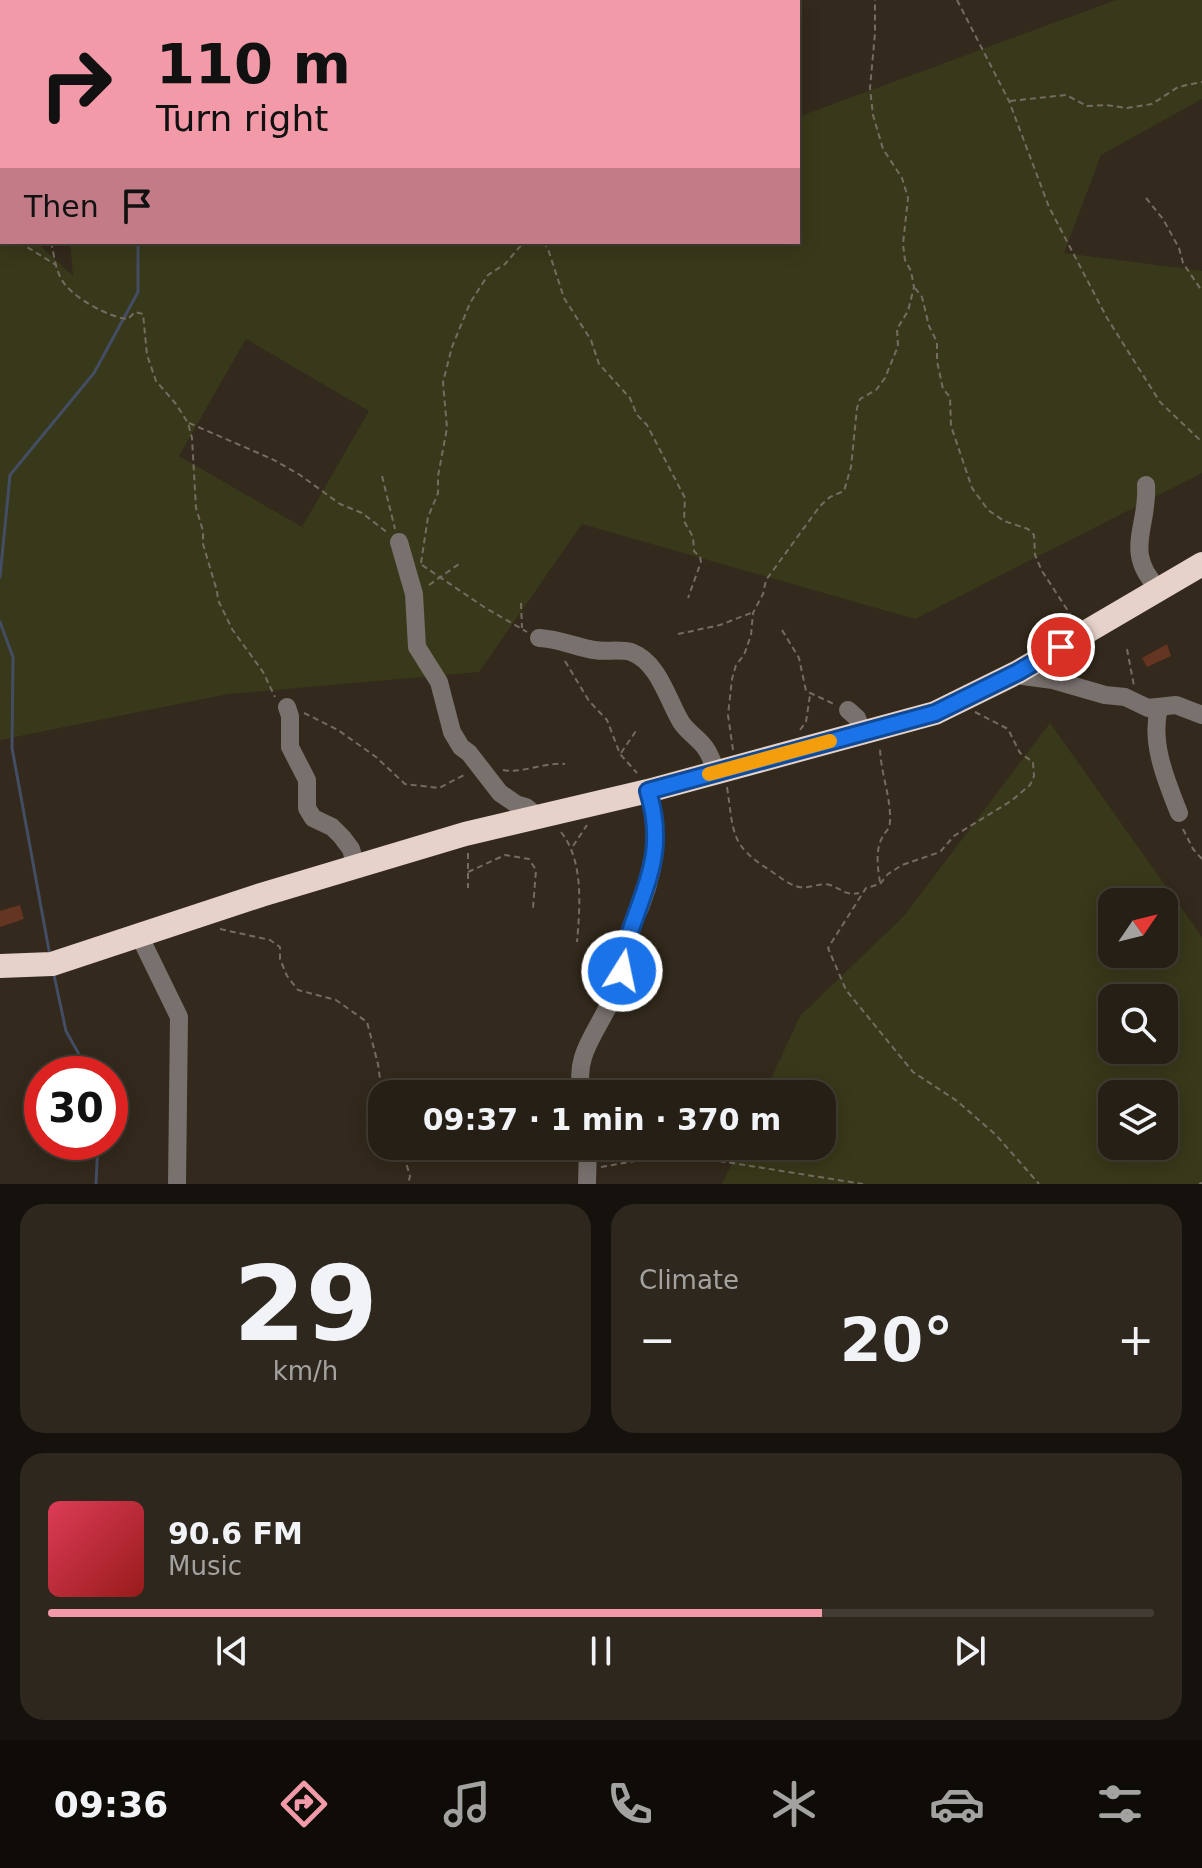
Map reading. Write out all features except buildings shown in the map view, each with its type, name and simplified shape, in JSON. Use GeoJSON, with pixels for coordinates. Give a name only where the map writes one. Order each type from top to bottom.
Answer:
{"type":"FeatureCollection","features":[{"type":"Feature","properties":{"kind":"highway"},"geometry":{"type":"LineString","coordinates":[[0,966],[52,964],[261,895],[465,834],[648,791],[935,713],[1018,672],[1202,564]]}},
{"type":"Feature","properties":{"kind":"street"},"geometry":{"type":"LineString","coordinates":[[1146,485],[1139,545],[1146,576],[1159,589]]}},
{"type":"Feature","properties":{"kind":"street"},"geometry":{"type":"LineString","coordinates":[[399,542],[416,579],[417,647],[439,682],[456,741],[500,793],[538,817]]}},
{"type":"Feature","properties":{"kind":"street"},"geometry":{"type":"LineString","coordinates":[[539,638],[593,650],[629,651],[636,655],[664,683],[670,702],[690,735],[726,770]]}},
{"type":"Feature","properties":{"kind":"street"},"geometry":{"type":"LineString","coordinates":[[1018,672],[1023,676],[1125,697],[1148,708],[1176,705],[1202,715]]}},
{"type":"Feature","properties":{"kind":"street"},"geometry":{"type":"LineString","coordinates":[[287,707],[290,747],[307,780],[307,808],[313,818],[332,827],[342,837],[351,849],[356,867]]}},
{"type":"Feature","properties":{"kind":"street"},"geometry":{"type":"LineString","coordinates":[[1159,708],[1154,726],[1157,744],[1179,813]]}},
{"type":"Feature","properties":{"kind":"street"},"geometry":{"type":"LineString","coordinates":[[848,710],[868,730]]}},
{"type":"Feature","properties":{"kind":"street"},"geometry":{"type":"LineString","coordinates":[[579,1080],[583,1055],[614,995],[627,957],[629,932],[642,903],[655,855],[656,816],[648,791]]}},
{"type":"Feature","properties":{"kind":"street"},"geometry":{"type":"LineString","coordinates":[[139,935],[179,1017],[177,1184]]}},
{"type":"Feature","properties":{"kind":"path"},"geometry":{"type":"LineString","coordinates":[[861,892],[847,895],[830,884],[803,888],[793,885],[741,849],[730,819],[726,770],[730,699],[736,665],[744,655],[751,635],[753,613],[766,580],[813,514],[830,497],[844,491],[851,467],[860,399],[876,390],[885,378],[898,346],[897,329],[908,311],[914,287],[903,244],[908,198],[902,178],[883,149],[873,115],[870,88],[875,0]]}},
{"type":"Feature","properties":{"kind":"path"},"geometry":{"type":"LineString","coordinates":[[957,0],[1009,101],[1049,207],[1107,318],[1160,402],[1202,442]]}},
{"type":"Feature","properties":{"kind":"path"},"geometry":{"type":"LineString","coordinates":[[1009,101],[1066,95],[1087,106],[1127,108],[1152,104],[1178,87],[1202,82]]}},
{"type":"Feature","properties":{"kind":"path"},"geometry":{"type":"LineString","coordinates":[[1146,198],[1163,219],[1179,248],[1183,263],[1202,291]]}},
{"type":"Feature","properties":{"kind":"path"},"geometry":{"type":"LineString","coordinates":[[22,244],[57,266]]}},
{"type":"Feature","properties":{"kind":"path"},"geometry":{"type":"LineString","coordinates":[[52,244],[66,286],[103,313],[128,319],[135,312],[143,314],[147,355],[156,381],[176,404],[188,423],[192,438],[196,508],[218,600],[232,629],[263,672],[280,704],[338,730],[376,757],[405,784],[439,788],[482,769],[507,772],[540,764],[565,764]]}},
{"type":"Feature","properties":{"kind":"path"},"geometry":{"type":"LineString","coordinates":[[416,579],[428,517],[438,493],[447,428],[443,382],[452,347],[470,303],[488,275],[505,264],[522,244]]}},
{"type":"Feature","properties":{"kind":"path"},"geometry":{"type":"LineString","coordinates":[[544,244],[564,298],[591,340],[599,364],[630,398],[685,498],[684,521],[701,562],[688,598]]}},
{"type":"Feature","properties":{"kind":"path"},"geometry":{"type":"LineString","coordinates":[[914,287],[922,297],[929,326],[937,342],[937,361],[943,389],[950,397],[951,426],[972,488],[988,510],[1004,521],[1028,529],[1034,535],[1035,555],[1042,571],[1083,634]]}},
{"type":"Feature","properties":{"kind":"path"},"geometry":{"type":"LineString","coordinates":[[188,423],[291,470],[340,504],[362,513],[399,542]]}},
{"type":"Feature","properties":{"kind":"path"},"geometry":{"type":"LineString","coordinates":[[382,476],[392,522],[416,579]]}},
{"type":"Feature","properties":{"kind":"path"},"geometry":{"type":"LineString","coordinates":[[416,579],[441,577],[459,564]]}},
{"type":"Feature","properties":{"kind":"path"},"geometry":{"type":"LineString","coordinates":[[416,579],[441,577],[484,607],[539,638]]}},
{"type":"Feature","properties":{"kind":"path"},"geometry":{"type":"LineString","coordinates":[[521,603],[522,629]]}},
{"type":"Feature","properties":{"kind":"path"},"geometry":{"type":"LineString","coordinates":[[678,634],[720,625],[753,613]]}},
{"type":"Feature","properties":{"kind":"path"},"geometry":{"type":"LineString","coordinates":[[782,630],[799,658],[805,688],[848,710]]}},
{"type":"Feature","properties":{"kind":"path"},"geometry":{"type":"LineString","coordinates":[[1127,649],[1138,703]]}},
{"type":"Feature","properties":{"kind":"path"},"geometry":{"type":"LineString","coordinates":[[565,661],[589,701],[607,720],[620,754],[641,777],[648,791]]}},
{"type":"Feature","properties":{"kind":"path"},"geometry":{"type":"LineString","coordinates":[[791,753],[806,722],[810,693]]}},
{"type":"Feature","properties":{"kind":"path"},"geometry":{"type":"LineString","coordinates":[[957,704],[1008,729],[1020,753],[1033,762],[1034,776],[1030,785],[1011,801],[954,836],[945,848],[902,865],[880,884],[861,892],[828,948],[846,990],[913,1072],[957,1101],[996,1135],[1039,1184]]}},
{"type":"Feature","properties":{"kind":"path"},"geometry":{"type":"LineString","coordinates":[[868,730],[880,741],[883,779],[890,801],[890,824],[881,838],[878,860],[880,884]]}},
{"type":"Feature","properties":{"kind":"path"},"geometry":{"type":"LineString","coordinates":[[620,754],[636,731]]}},
{"type":"Feature","properties":{"kind":"path"},"geometry":{"type":"LineString","coordinates":[[1179,813],[1181,825],[1202,859]]}},
{"type":"Feature","properties":{"kind":"path"},"geometry":{"type":"LineString","coordinates":[[465,834],[468,888]]}},
{"type":"Feature","properties":{"kind":"path"},"geometry":{"type":"LineString","coordinates":[[573,847],[580,904],[577,942]]}},
{"type":"Feature","properties":{"kind":"path"},"geometry":{"type":"LineString","coordinates":[[468,872],[505,855],[529,859],[536,870],[533,908]]}},
{"type":"Feature","properties":{"kind":"path"},"geometry":{"type":"LineString","coordinates":[[221,929],[270,940],[280,947],[280,959],[287,976],[298,990],[336,1000],[367,1022],[380,1080]]}},
{"type":"Feature","properties":{"kind":"path"},"geometry":{"type":"LineString","coordinates":[[588,1177],[676,1154],[863,1184]]}},
{"type":"Feature","properties":{"kind":"path"},"geometry":{"type":"LineString","coordinates":[[405,1160],[410,1176],[408,1184]]}},
{"type":"Feature","properties":{"kind":"green space"},"geometry":{"type":"Polygon","coordinates":[[[1116,0],[1202,0],[1202,99],[1101,155],[1064,253],[1202,271],[1202,473],[915,619],[582,524],[479,672],[228,694],[0,740],[0,244],[38,244],[73,276],[70,244],[800,244],[800,116],[1116,0]],[[246,339],[179,456],[302,527],[369,411],[246,339]]]}},
{"type":"Feature","properties":{"kind":"green space"},"geometry":{"type":"Polygon","coordinates":[[[1050,723],[1167,888],[1098,888],[1098,968],[1178,968],[1178,903],[1202,937],[1202,1184],[722,1184],[733,1160],[836,1160],[836,1080],[770,1080],[800,1016],[904,916],[1050,723]]]}},
{"type":"Feature","properties":{"kind":"waterway"},"geometry":{"type":"LineString","coordinates":[[0,577],[10,475],[94,373],[138,292],[138,244]]}},
{"type":"Feature","properties":{"kind":"waterway"},"geometry":{"type":"LineString","coordinates":[[0,622],[13,657],[12,748],[50,956]]}},
{"type":"Feature","properties":{"kind":"waterway"},"geometry":{"type":"LineString","coordinates":[[54,975],[66,1031],[80,1056]]}},
{"type":"Feature","properties":{"kind":"waterway"},"geometry":{"type":"LineString","coordinates":[[96,1184],[97,1160]]}},
{"type":"Feature","properties":{"kind":"slow traffic"},"geometry":{"type":"LineString","coordinates":[[709,774],[830,741]]}},
{"type":"Feature","properties":{"kind":"route"},"geometry":{"type":"LineString","coordinates":[[622,971],[627,957],[629,932],[642,903],[655,855],[656,816],[648,791],[935,713],[1061,647]]}}]}
